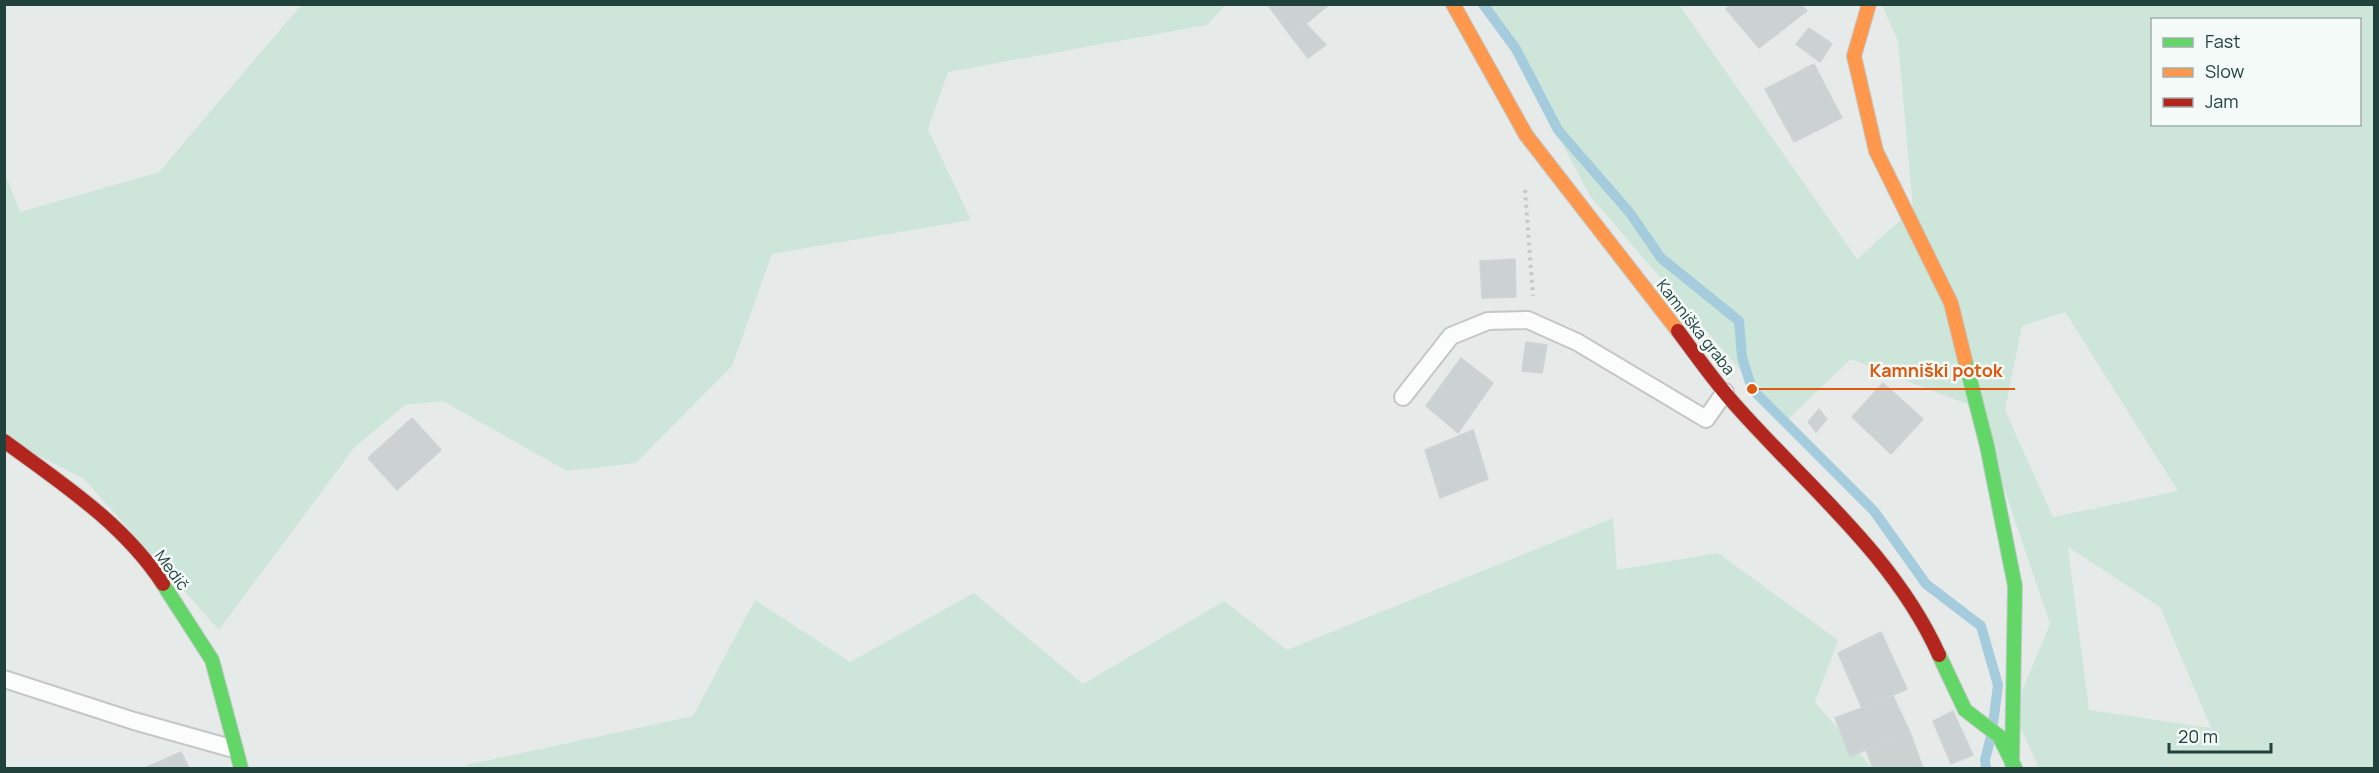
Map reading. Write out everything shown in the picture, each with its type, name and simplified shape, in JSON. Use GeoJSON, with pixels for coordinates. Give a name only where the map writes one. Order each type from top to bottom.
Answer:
{"type":"FeatureCollection","features":[{"type":"Feature","properties":{"kind":"street","name":"Kamniška graba"},"geometry":{"type":"LineString","coordinates":[[1453,4],[1496,86],[1526,135],[1725,392],[1856,531],[1923,619],[1965,710],[1999,736],[2013,766]]}},
{"type":"Feature","properties":{"kind":"street"},"geometry":{"type":"LineString","coordinates":[[1869,4],[1854,56],[1876,151],[1951,303],[1987,446],[2015,586],[2013,766]]}},
{"type":"Feature","properties":{"kind":"street","name":"Medič"},"geometry":{"type":"LineString","coordinates":[[4,441],[92,507],[123,536],[155,572],[212,660],[234,749],[241,768]]}},
{"type":"Feature","properties":{"kind":"lane"},"geometry":{"type":"LineString","coordinates":[[1403,397],[1451,336],[1488,321],[1528,320],[1577,342],[1706,419],[1725,392]]}},
{"type":"Feature","properties":{"kind":"lane"},"geometry":{"type":"LineString","coordinates":[[4,679],[134,721],[234,749]]}},
{"type":"Feature","properties":{"kind":"path"},"geometry":{"type":"LineString","coordinates":[[1525,186],[1536,324]]}},
{"type":"Feature","properties":{"kind":"green space"},"geometry":{"type":"Polygon","coordinates":[[[301,5],[1225,5],[1207,25],[948,72],[928,129],[971,220],[772,254],[732,366],[636,463],[567,471],[443,401],[405,405],[354,448],[219,630],[84,479],[5,438],[4,171],[20,212],[159,172],[301,5]]]}},
{"type":"Feature","properties":{"kind":"green space"},"geometry":{"type":"Polygon","coordinates":[[[1488,5],[1682,5],[1680,6],[1857,259],[1913,209],[1898,41],[1882,5],[2374,5],[2374,768],[2039,768],[2013,712],[2050,624],[1977,408],[1851,359],[1785,422],[1590,196],[1488,5]],[[2065,312],[2022,326],[2005,410],[2053,517],[2178,491],[2065,312]],[[2068,547],[2089,710],[2211,728],[2160,607],[2068,547]]]}},
{"type":"Feature","properties":{"kind":"green space"},"geometry":{"type":"Polygon","coordinates":[[[1613,518],[1617,570],[1718,553],[1838,640],[1815,702],[1872,768],[468,768],[466,765],[693,716],[755,600],[850,662],[974,593],[1083,684],[1224,601],[1287,650],[1613,518]]]}},
{"type":"Feature","properties":{"kind":"building"},"geometry":{"type":"Polygon","coordinates":[[[1267,4],[1330,4],[1291,36],[1267,4]]]}},
{"type":"Feature","properties":{"kind":"building"},"geometry":{"type":"Polygon","coordinates":[[[1731,4],[1801,4],[1807,11],[1759,48],[1726,9],[1731,4]]]}},
{"type":"Feature","properties":{"kind":"building"},"geometry":{"type":"Polygon","coordinates":[[[1306,24],[1326,45],[1308,58],[1291,36],[1306,24]]]}},
{"type":"Feature","properties":{"kind":"building"},"geometry":{"type":"Polygon","coordinates":[[[1809,28],[1832,44],[1820,62],[1796,44],[1809,28]]]}},
{"type":"Feature","properties":{"kind":"building"},"geometry":{"type":"Polygon","coordinates":[[[1814,64],[1842,118],[1794,142],[1765,89],[1814,64]]]}},
{"type":"Feature","properties":{"kind":"building"},"geometry":{"type":"Polygon","coordinates":[[[1515,259],[1516,297],[1482,298],[1480,261],[1515,259]]]}},
{"type":"Feature","properties":{"kind":"building"},"geometry":{"type":"Polygon","coordinates":[[[1526,342],[1547,345],[1542,373],[1522,371],[1526,342]]]}},
{"type":"Feature","properties":{"kind":"building"},"geometry":{"type":"Polygon","coordinates":[[[1461,358],[1493,383],[1458,433],[1426,406],[1461,358]]]}},
{"type":"Feature","properties":{"kind":"building"},"geometry":{"type":"Polygon","coordinates":[[[1883,383],[1923,419],[1891,454],[1852,417],[1883,383]]]}},
{"type":"Feature","properties":{"kind":"building"},"geometry":{"type":"Polygon","coordinates":[[[1819,409],[1827,419],[1816,432],[1808,422],[1819,409]]]}},
{"type":"Feature","properties":{"kind":"building"},"geometry":{"type":"Polygon","coordinates":[[[412,418],[441,450],[397,490],[368,458],[412,418]]]}},
{"type":"Feature","properties":{"kind":"building"},"geometry":{"type":"Polygon","coordinates":[[[1473,430],[1488,479],[1440,498],[1425,450],[1473,430]]]}},
{"type":"Feature","properties":{"kind":"building"},"geometry":{"type":"Polygon","coordinates":[[[1881,632],[1907,689],[1862,708],[1838,653],[1881,632]]]}},
{"type":"Feature","properties":{"kind":"building"},"geometry":{"type":"Polygon","coordinates":[[[1893,696],[1910,732],[1850,756],[1835,718],[1893,696]]]}},
{"type":"Feature","properties":{"kind":"building"},"geometry":{"type":"Polygon","coordinates":[[[1953,711],[1973,755],[1951,764],[1933,721],[1953,711]]]}},
{"type":"Feature","properties":{"kind":"building"},"geometry":{"type":"Polygon","coordinates":[[[1910,732],[1923,768],[1873,768],[1866,750],[1910,732]]]}},
{"type":"Feature","properties":{"kind":"building"},"geometry":{"type":"Polygon","coordinates":[[[181,752],[189,768],[147,767],[181,752]]]}},
{"type":"Feature","properties":{"kind":"waterway"},"geometry":{"type":"LineString","coordinates":[[1483,4],[1516,49],[1558,130],[1630,213],[1661,258],[1739,321],[1742,357],[1752,389],[1874,511],[1926,584],[1981,626],[1998,685],[1992,732],[1985,760],[1986,768]]}},
{"type":"Feature","properties":{"kind":"traffic: fast"},"geometry":{"type":"LineString","coordinates":[[1965,360],[1987,446],[2015,586],[2012,763]]}},
{"type":"Feature","properties":{"kind":"traffic: fast"},"geometry":{"type":"LineString","coordinates":[[163,584],[212,660],[241,768]]}},
{"type":"Feature","properties":{"kind":"traffic: fast"},"geometry":{"type":"LineString","coordinates":[[1939,655],[1965,710],[1999,736],[2015,768]]}},
{"type":"Feature","properties":{"kind":"traffic: slow"},"geometry":{"type":"LineString","coordinates":[[1453,4],[1526,135],[1678,331]]}},
{"type":"Feature","properties":{"kind":"traffic: slow"},"geometry":{"type":"LineString","coordinates":[[1869,4],[1854,56],[1876,151],[1951,303],[1965,360]]}},
{"type":"Feature","properties":{"kind":"traffic: jam"},"geometry":{"type":"LineString","coordinates":[[1678,331],[1731,400],[1872,551],[1920,618],[1939,655]]}},
{"type":"Feature","properties":{"kind":"traffic: jam"},"geometry":{"type":"LineString","coordinates":[[4,441],[90,505],[129,542],[163,584]]}},
{"type":"Feature","properties":{"kind":"place","name":"Kamniški potok"},"geometry":{"type":"Point","coordinates":[1752,389]}}]}
